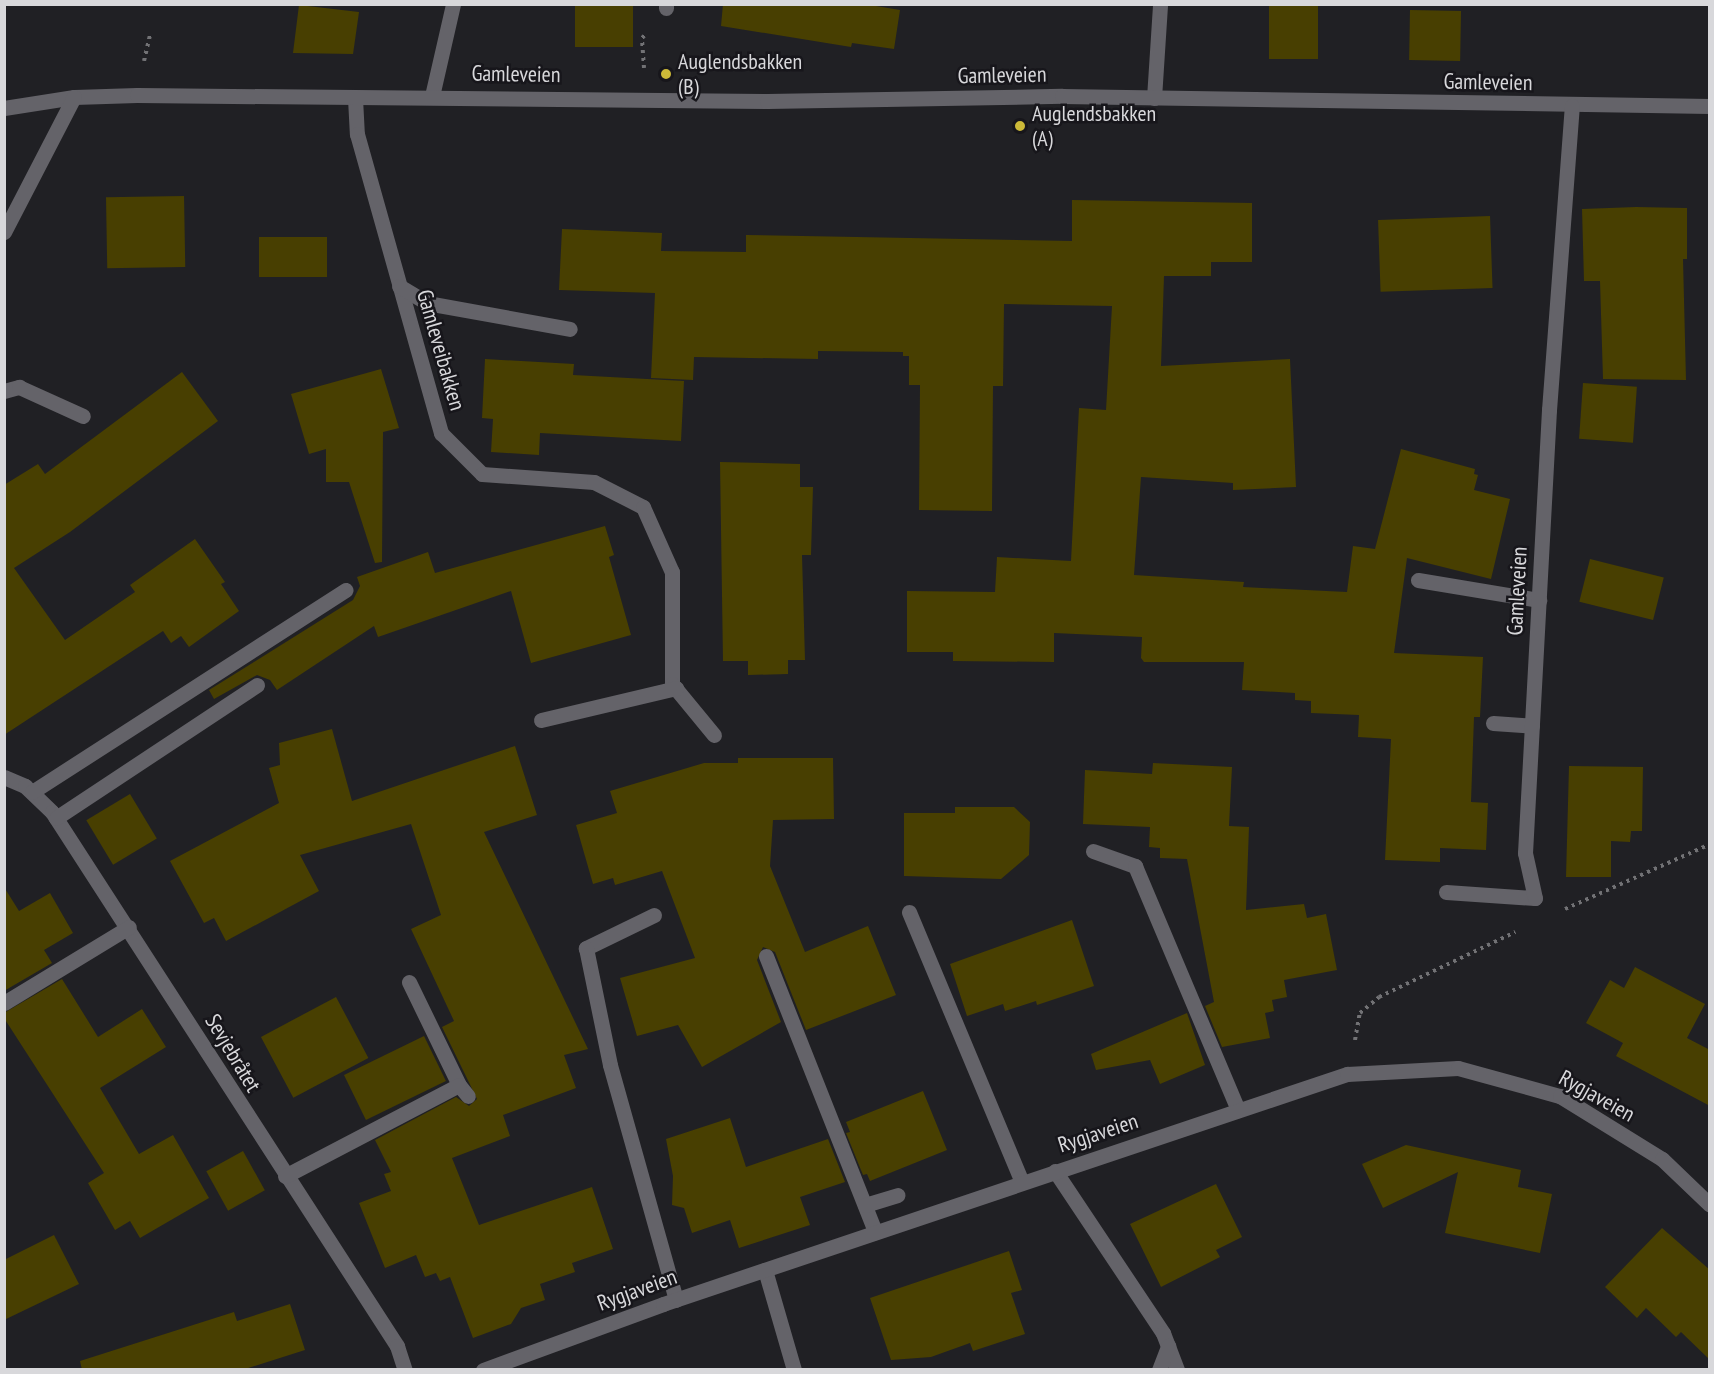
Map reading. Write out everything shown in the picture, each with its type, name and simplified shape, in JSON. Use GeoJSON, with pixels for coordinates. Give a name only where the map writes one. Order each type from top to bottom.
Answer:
{"type":"FeatureCollection","features":[{"type":"Feature","properties":{"kind":"street","name":"Gamleveien"},"geometry":{"type":"LineString","coordinates":[[432,96],[453,4]]}},
{"type":"Feature","properties":{"kind":"street"},"geometry":{"type":"LineString","coordinates":[[1154,98],[1160,4]]}},
{"type":"Feature","properties":{"kind":"street","name":"Gamleveien"},"geometry":{"type":"LineString","coordinates":[[4,108],[74,97],[432,96],[767,100],[1154,98],[1572,106],[1710,106]]}},
{"type":"Feature","properties":{"kind":"street"},"geometry":{"type":"LineString","coordinates":[[4,232],[74,97]]}},
{"type":"Feature","properties":{"kind":"street","name":"Gamleveibakken"},"geometry":{"type":"LineString","coordinates":[[355,98],[357,134],[441,433],[482,474],[594,482],[643,507],[672,572],[672,684],[676,688]]}},
{"type":"Feature","properties":{"kind":"street","name":"Gamleveien"},"geometry":{"type":"LineString","coordinates":[[1446,892],[1535,898],[1525,853],[1539,600],[1572,106]]}},
{"type":"Feature","properties":{"kind":"street"},"geometry":{"type":"LineString","coordinates":[[399,286],[427,303],[570,329]]}},
{"type":"Feature","properties":{"kind":"street"},"geometry":{"type":"LineString","coordinates":[[4,391],[19,387],[83,416]]}},
{"type":"Feature","properties":{"kind":"street"},"geometry":{"type":"LineString","coordinates":[[1418,580],[1539,600]]}},
{"type":"Feature","properties":{"kind":"street"},"geometry":{"type":"LineString","coordinates":[[32,792],[346,590]]}},
{"type":"Feature","properties":{"kind":"street"},"geometry":{"type":"LineString","coordinates":[[56,818],[257,685]]}},
{"type":"Feature","properties":{"kind":"street"},"geometry":{"type":"LineString","coordinates":[[542,720],[676,688],[714,735]]}},
{"type":"Feature","properties":{"kind":"street"},"geometry":{"type":"LineString","coordinates":[[1494,723],[1532,726]]}},
{"type":"Feature","properties":{"kind":"street","name":"Sevjebråtet"},"geometry":{"type":"LineString","coordinates":[[4,777],[32,792],[56,818],[129,927],[285,1176],[397,1346],[405,1370]]}},
{"type":"Feature","properties":{"kind":"street"},"geometry":{"type":"LineString","coordinates":[[1093,851],[1135,866],[1238,1110]]}},
{"type":"Feature","properties":{"kind":"street"},"geometry":{"type":"LineString","coordinates":[[909,912],[1022,1182]]}},
{"type":"Feature","properties":{"kind":"street"},"geometry":{"type":"LineString","coordinates":[[654,915],[586,948],[610,1065],[676,1300]]}},
{"type":"Feature","properties":{"kind":"street"},"geometry":{"type":"LineString","coordinates":[[4,1003],[129,927]]}},
{"type":"Feature","properties":{"kind":"street"},"geometry":{"type":"LineString","coordinates":[[766,956],[875,1232]]}},
{"type":"Feature","properties":{"kind":"street"},"geometry":{"type":"LineString","coordinates":[[285,1176],[463,1091],[409,982]]}},
{"type":"Feature","properties":{"kind":"street","name":"Rygjaveien"},"geometry":{"type":"LineString","coordinates":[[483,1370],[676,1300],[1347,1074],[1458,1068],[1560,1096],[1662,1159],[1710,1205]]}},
{"type":"Feature","properties":{"kind":"street"},"geometry":{"type":"LineString","coordinates":[[1055,1171],[1122,1267],[1168,1346],[1177,1370]]}},
{"type":"Feature","properties":{"kind":"street"},"geometry":{"type":"LineString","coordinates":[[865,1205],[898,1195]]}},
{"type":"Feature","properties":{"kind":"street"},"geometry":{"type":"LineString","coordinates":[[765,1270],[794,1370]]}},
{"type":"Feature","properties":{"kind":"street"},"geometry":{"type":"LineString","coordinates":[[1159,1370],[1168,1346]]}},
{"type":"Feature","properties":{"kind":"path"},"geometry":{"type":"LineString","coordinates":[[142,71],[150,35]]}},
{"type":"Feature","properties":{"kind":"path"},"geometry":{"type":"LineString","coordinates":[[642,39],[644,62]]}},
{"type":"Feature","properties":{"kind":"path"},"geometry":{"type":"LineString","coordinates":[[1560,912],[1710,844]]}},
{"type":"Feature","properties":{"kind":"path"},"geometry":{"type":"LineString","coordinates":[[1347,1074],[1360,1013],[1379,997],[1518,930]]}},
{"type":"Feature","properties":{"kind":"building"},"geometry":{"type":"Polygon","coordinates":[[[575,4],[633,4],[633,47],[575,47],[575,4]]]}},
{"type":"Feature","properties":{"kind":"building"},"geometry":{"type":"Polygon","coordinates":[[[723,4],[864,4],[900,10],[894,49],[852,43],[851,47],[721,26],[723,4]]]}},
{"type":"Feature","properties":{"kind":"building"},"geometry":{"type":"Polygon","coordinates":[[[1269,4],[1318,4],[1318,59],[1269,59],[1269,4]]]}},
{"type":"Feature","properties":{"kind":"building"},"geometry":{"type":"Polygon","coordinates":[[[299,5],[359,12],[353,54],[293,53],[299,5]]]}},
{"type":"Feature","properties":{"kind":"building"},"geometry":{"type":"Polygon","coordinates":[[[1410,10],[1461,11],[1460,61],[1409,60],[1410,10]]]}},
{"type":"Feature","properties":{"kind":"building"},"geometry":{"type":"Polygon","coordinates":[[[184,196],[185,267],[107,268],[106,197],[184,196]]]}},
{"type":"Feature","properties":{"kind":"building"},"geometry":{"type":"Polygon","coordinates":[[[1072,200],[1252,203],[1252,262],[1211,262],[1211,276],[1164,276],[1161,366],[1290,359],[1296,487],[1233,490],[1233,483],[1141,477],[1134,575],[1244,582],[1243,587],[1347,592],[1353,546],[1375,549],[1401,449],[1475,469],[1474,474],[1478,475],[1474,490],[1510,499],[1491,579],[1407,558],[1394,653],[1483,657],[1480,717],[1474,717],[1471,802],[1488,803],[1486,850],[1440,848],[1440,862],[1385,860],[1391,739],[1358,737],[1359,715],[1311,713],[1311,701],[1295,700],[1295,693],[1242,690],[1244,662],[1144,662],[1141,658],[1142,637],[1054,633],[1054,662],[953,661],[953,652],[907,652],[907,591],[995,592],[997,557],[1071,561],[1079,408],[1106,410],[1112,306],[1004,304],[1003,386],[993,386],[992,511],[919,510],[920,385],[909,385],[909,356],[903,356],[903,352],[818,351],[818,359],[694,357],[693,380],[651,378],[655,293],[559,290],[562,229],[662,233],[661,251],[746,252],[746,235],[1072,241],[1072,200]]]}},
{"type":"Feature","properties":{"kind":"building"},"geometry":{"type":"Polygon","coordinates":[[[1687,208],[1687,259],[1683,259],[1686,380],[1603,379],[1600,281],[1584,281],[1582,209],[1687,208]]]}},
{"type":"Feature","properties":{"kind":"building"},"geometry":{"type":"Polygon","coordinates":[[[1490,216],[1493,288],[1381,292],[1378,220],[1490,216]]]}},
{"type":"Feature","properties":{"kind":"building"},"geometry":{"type":"Polygon","coordinates":[[[259,237],[327,237],[327,277],[259,277],[259,237]]]}},
{"type":"Feature","properties":{"kind":"building"},"geometry":{"type":"Polygon","coordinates":[[[485,359],[574,364],[573,375],[684,381],[681,441],[540,433],[539,455],[491,452],[493,419],[482,418],[485,359]]]}},
{"type":"Feature","properties":{"kind":"building"},"geometry":{"type":"Polygon","coordinates":[[[381,369],[399,428],[383,432],[382,562],[375,563],[349,482],[326,482],[326,449],[309,454],[291,394],[381,369]]]}},
{"type":"Feature","properties":{"kind":"building"},"geometry":{"type":"Polygon","coordinates":[[[182,372],[218,421],[70,532],[14,568],[65,640],[135,592],[130,585],[195,539],[225,582],[221,584],[239,611],[189,647],[181,636],[171,643],[163,631],[4,735],[4,485],[38,464],[45,474],[182,372]]]}},
{"type":"Feature","properties":{"kind":"building"},"geometry":{"type":"Polygon","coordinates":[[[1583,383],[1637,387],[1633,443],[1579,439],[1583,383]]]}},
{"type":"Feature","properties":{"kind":"building"},"geometry":{"type":"Polygon","coordinates":[[[720,462],[800,464],[800,487],[813,487],[811,555],[802,555],[805,660],[788,660],[788,674],[748,675],[748,661],[723,661],[720,462]]]}},
{"type":"Feature","properties":{"kind":"building"},"geometry":{"type":"Polygon","coordinates":[[[605,526],[614,555],[609,557],[631,635],[531,663],[511,591],[378,637],[374,626],[277,690],[270,680],[257,675],[214,699],[209,690],[353,600],[360,586],[357,577],[428,552],[435,573],[605,526]]]}},
{"type":"Feature","properties":{"kind":"building"},"geometry":{"type":"Polygon","coordinates":[[[1590,559],[1664,577],[1653,620],[1579,602],[1590,559]]]}},
{"type":"Feature","properties":{"kind":"building"},"geometry":{"type":"Polygon","coordinates":[[[332,729],[352,801],[515,746],[537,815],[484,832],[588,1049],[564,1055],[576,1088],[503,1115],[510,1136],[452,1158],[479,1225],[592,1187],[613,1249],[572,1263],[575,1272],[540,1284],[545,1300],[521,1308],[511,1324],[473,1338],[450,1277],[440,1281],[436,1273],[425,1277],[416,1255],[385,1268],[359,1203],[391,1191],[384,1174],[391,1172],[375,1140],[456,1097],[469,1106],[477,1099],[442,1027],[454,1021],[411,929],[441,915],[411,824],[300,855],[319,891],[226,941],[214,918],[204,923],[170,861],[279,803],[269,768],[280,765],[279,743],[332,729]]]}},
{"type":"Feature","properties":{"kind":"building"},"geometry":{"type":"Polygon","coordinates":[[[738,758],[833,758],[834,819],[773,820],[770,866],[805,952],[868,926],[896,995],[806,1030],[775,952],[763,947],[757,960],[781,1022],[702,1067],[678,1025],[637,1036],[620,978],[695,958],[662,871],[615,885],[613,878],[593,884],[576,825],[617,813],[610,791],[704,763],[738,763],[738,758]]]}},
{"type":"Feature","properties":{"kind":"building"},"geometry":{"type":"Polygon","coordinates":[[[1153,763],[1232,767],[1229,826],[1249,827],[1246,910],[1304,904],[1307,918],[1326,914],[1337,970],[1284,980],[1287,997],[1272,1000],[1274,1011],[1265,1013],[1270,1038],[1222,1047],[1205,1006],[1214,1002],[1187,859],[1160,858],[1160,848],[1149,847],[1150,827],[1083,824],[1085,770],[1152,774],[1153,763]]]}},
{"type":"Feature","properties":{"kind":"building"},"geometry":{"type":"Polygon","coordinates":[[[1569,766],[1643,767],[1642,831],[1631,831],[1630,842],[1611,841],[1611,877],[1566,877],[1569,766]]]}},
{"type":"Feature","properties":{"kind":"building"},"geometry":{"type":"Polygon","coordinates":[[[130,794],[157,839],[113,865],[86,820],[130,794]]]}},
{"type":"Feature","properties":{"kind":"building"},"geometry":{"type":"Polygon","coordinates":[[[955,807],[1014,807],[1030,822],[1029,855],[1001,879],[904,876],[904,813],[955,813],[955,807]]]}},
{"type":"Feature","properties":{"kind":"building"},"geometry":{"type":"Polygon","coordinates":[[[4,887],[19,911],[50,893],[73,933],[44,950],[52,963],[4,991],[4,887]]]}},
{"type":"Feature","properties":{"kind":"building"},"geometry":{"type":"Polygon","coordinates":[[[1072,920],[1094,986],[1037,1005],[1036,1001],[1005,1011],[1003,1004],[967,1016],[950,964],[1072,920]]]}},
{"type":"Feature","properties":{"kind":"building"},"geometry":{"type":"Polygon","coordinates":[[[1635,967],[1705,1004],[1687,1038],[1710,1050],[1710,1106],[1616,1056],[1623,1043],[1586,1023],[1610,980],[1624,988],[1635,967]]]}},
{"type":"Feature","properties":{"kind":"building"},"geometry":{"type":"Polygon","coordinates":[[[62,979],[98,1037],[142,1009],[166,1047],[100,1088],[139,1154],[173,1135],[209,1198],[140,1238],[130,1221],[115,1230],[88,1183],[104,1173],[4,1018],[4,1013],[62,979]]]}},
{"type":"Feature","properties":{"kind":"building"},"geometry":{"type":"Polygon","coordinates":[[[336,997],[368,1058],[293,1098],[261,1037],[336,997]]]}},
{"type":"Feature","properties":{"kind":"building"},"geometry":{"type":"Polygon","coordinates":[[[1187,1013],[1205,1065],[1160,1084],[1150,1060],[1096,1070],[1091,1054],[1187,1013]]]}},
{"type":"Feature","properties":{"kind":"building"},"geometry":{"type":"Polygon","coordinates":[[[424,1036],[446,1081],[366,1120],[344,1075],[424,1036]]]}},
{"type":"Feature","properties":{"kind":"building"},"geometry":{"type":"Polygon","coordinates":[[[923,1091],[947,1150],[870,1181],[867,1174],[863,1175],[846,1133],[850,1132],[846,1122],[923,1091]]]}},
{"type":"Feature","properties":{"kind":"building"},"geometry":{"type":"Polygon","coordinates":[[[730,1118],[746,1167],[828,1139],[845,1182],[800,1197],[810,1225],[739,1248],[730,1220],[692,1233],[684,1208],[672,1205],[673,1176],[666,1139],[730,1118]]]}},
{"type":"Feature","properties":{"kind":"building"},"geometry":{"type":"Polygon","coordinates":[[[1406,1145],[1521,1170],[1518,1187],[1552,1194],[1540,1253],[1445,1233],[1458,1172],[1383,1208],[1362,1164],[1406,1145]]]}},
{"type":"Feature","properties":{"kind":"building"},"geometry":{"type":"Polygon","coordinates":[[[243,1151],[265,1190],[228,1211],[206,1171],[243,1151]]]}},
{"type":"Feature","properties":{"kind":"building"},"geometry":{"type":"Polygon","coordinates":[[[1216,1184],[1242,1237],[1216,1250],[1220,1257],[1161,1287],[1130,1224],[1216,1184]]]}},
{"type":"Feature","properties":{"kind":"building"},"geometry":{"type":"Polygon","coordinates":[[[1662,1228],[1710,1270],[1710,1360],[1681,1332],[1676,1337],[1646,1308],[1637,1318],[1605,1287],[1662,1228]]]}},
{"type":"Feature","properties":{"kind":"building"},"geometry":{"type":"Polygon","coordinates":[[[54,1235],[79,1284],[4,1320],[4,1260],[54,1235]]]}},
{"type":"Feature","properties":{"kind":"building"},"geometry":{"type":"Polygon","coordinates":[[[1009,1251],[1022,1290],[1011,1293],[1025,1334],[973,1351],[970,1343],[931,1357],[891,1360],[870,1298],[1009,1251]]]}},
{"type":"Feature","properties":{"kind":"building"},"geometry":{"type":"Polygon","coordinates":[[[290,1304],[305,1350],[242,1370],[82,1370],[80,1361],[234,1312],[237,1321],[290,1304]]]}},
{"type":"Feature","properties":{"kind":"place","name":"Auglendsbakken (B)"},"geometry":{"type":"Point","coordinates":[666,74]}},
{"type":"Feature","properties":{"kind":"place","name":"Auglendsbakken (A)"},"geometry":{"type":"Point","coordinates":[1020,126]}}]}
